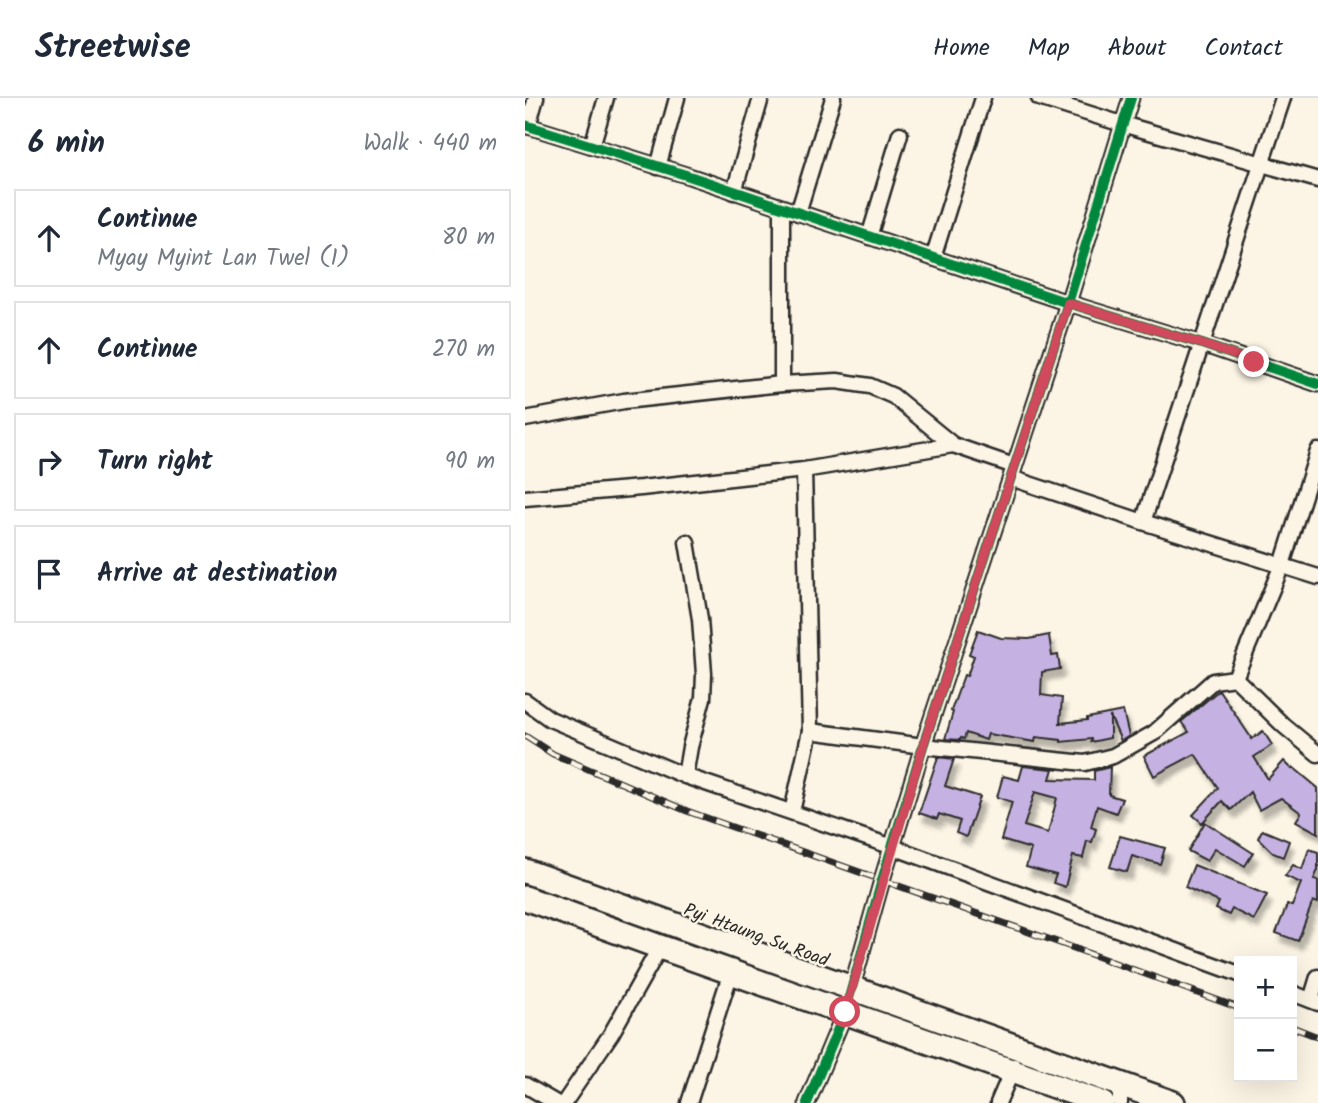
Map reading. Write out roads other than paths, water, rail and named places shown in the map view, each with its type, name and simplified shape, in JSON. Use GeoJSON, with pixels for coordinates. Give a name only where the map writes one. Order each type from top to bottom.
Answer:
{"type":"FeatureCollection","features":[{"type":"Feature","properties":{"kind":"highway","name":"Pyi Htaung Su Road"},"geometry":{"type":"LineString","coordinates":[[525,872],[1018,1048],[1121,1094],[1173,1103]]}},
{"type":"Feature","properties":{"kind":"highway"},"geometry":{"type":"LineString","coordinates":[[525,898],[1102,1103]]}},
{"type":"Feature","properties":{"kind":"highway"},"geometry":{"type":"LineString","coordinates":[[617,932],[629,909]]}},
{"type":"Feature","properties":{"kind":"street"},"geometry":{"type":"LineString","coordinates":[[536,98],[526,126],[1068,303],[1202,344],[1318,384]]}},
{"type":"Feature","properties":{"kind":"street"},"geometry":{"type":"LineString","coordinates":[[592,146],[606,98]]}},
{"type":"Feature","properties":{"kind":"street"},"geometry":{"type":"LineString","coordinates":[[658,167],[677,98]]}},
{"type":"Feature","properties":{"kind":"street"},"geometry":{"type":"LineString","coordinates":[[734,192],[761,98]]}},
{"type":"Feature","properties":{"kind":"street"},"geometry":{"type":"LineString","coordinates":[[798,213],[833,98]]}},
{"type":"Feature","properties":{"kind":"street"},"geometry":{"type":"LineString","coordinates":[[933,258],[983,98]]}},
{"type":"Feature","properties":{"kind":"street"},"geometry":{"type":"LineString","coordinates":[[1039,98],[1318,180]]}},
{"type":"Feature","properties":{"kind":"street"},"geometry":{"type":"LineString","coordinates":[[807,1103],[845,1012],[923,746],[1068,303],[1131,98]]}},
{"type":"Feature","properties":{"kind":"street"},"geometry":{"type":"LineString","coordinates":[[1143,522],[1283,98]]}},
{"type":"Feature","properties":{"kind":"street"},"geometry":{"type":"LineString","coordinates":[[869,237],[900,134]]}},
{"type":"Feature","properties":{"kind":"street"},"geometry":{"type":"LineString","coordinates":[[782,208],[782,384]]}},
{"type":"Feature","properties":{"kind":"street"},"geometry":{"type":"LineString","coordinates":[[525,419],[624,401],[782,384],[837,382],[870,386],[893,396],[954,445],[1012,472],[1143,522],[1318,577]]}},
{"type":"Feature","properties":{"kind":"street"},"geometry":{"type":"LineString","coordinates":[[525,498],[804,470],[954,445]]}},
{"type":"Feature","properties":{"kind":"street"},"geometry":{"type":"LineString","coordinates":[[1234,678],[1282,565],[1318,451]]}},
{"type":"Feature","properties":{"kind":"street"},"geometry":{"type":"LineString","coordinates":[[792,812],[810,731],[804,470]]}},
{"type":"Feature","properties":{"kind":"street"},"geometry":{"type":"LineString","coordinates":[[685,776],[703,698],[704,674],[700,619],[687,542]]}},
{"type":"Feature","properties":{"kind":"street"},"geometry":{"type":"LineString","coordinates":[[810,731],[1085,763],[1113,756],[1144,739],[1213,681],[1234,678]]}},
{"type":"Feature","properties":{"kind":"street"},"geometry":{"type":"LineString","coordinates":[[1234,678],[1318,754]]}},
{"type":"Feature","properties":{"kind":"street"},"geometry":{"type":"LineString","coordinates":[[525,701],[551,719],[685,776],[893,847],[1234,972]]}},
{"type":"Feature","properties":{"kind":"street"},"geometry":{"type":"LineString","coordinates":[[564,1103],[611,1034],[660,947]]}},
{"type":"Feature","properties":{"kind":"street"},"geometry":{"type":"LineString","coordinates":[[689,1103],[731,972]]}},
{"type":"Feature","properties":{"kind":"street"},"geometry":{"type":"LineString","coordinates":[[1297,995],[1314,1001],[1318,977]]}},
{"type":"Feature","properties":{"kind":"street"},"geometry":{"type":"LineString","coordinates":[[998,1103],[1013,1071],[1018,1048]]}},
{"type":"Feature","properties":{"kind":"street"},"geometry":{"type":"LineString","coordinates":[[525,1084],[556,1103]]}},
{"type":"Feature","properties":{"kind":"railway"},"geometry":{"type":"LineString","coordinates":[[525,736],[553,754],[687,811],[1234,1006]]}},
{"type":"Feature","properties":{"kind":"railway"},"geometry":{"type":"LineString","coordinates":[[1297,1029],[1318,1037]]}}]}
